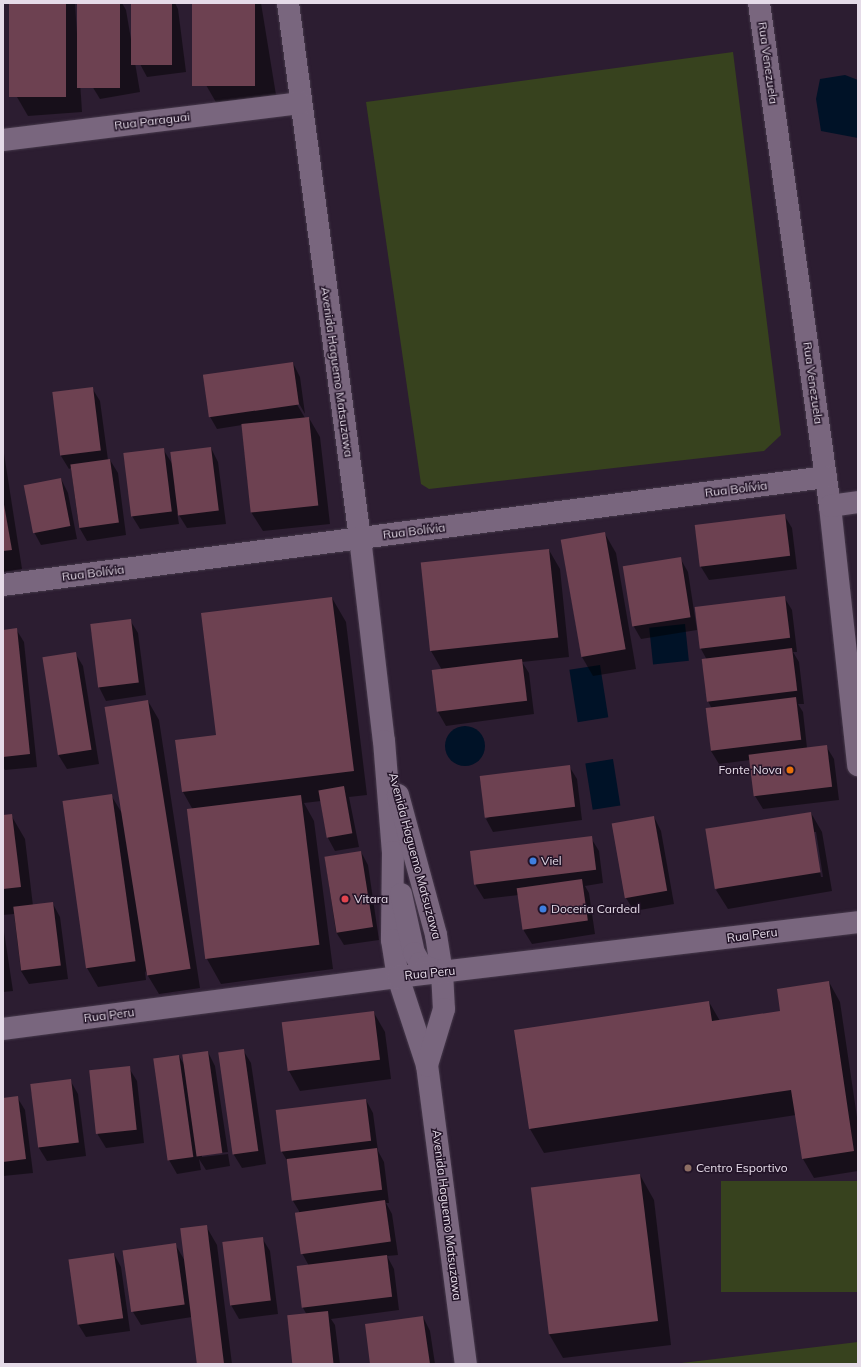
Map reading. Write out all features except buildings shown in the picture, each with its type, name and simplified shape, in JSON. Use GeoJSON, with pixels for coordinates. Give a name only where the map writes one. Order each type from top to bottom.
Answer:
{"type":"FeatureCollection","features":[{"type":"Feature","properties":{"kind":"street","name":"Avenida Haguemo Matsuzawa"},"geometry":{"type":"LineString","coordinates":[[288,3],[360,538],[384,741],[393,852],[392,940],[398,977],[427,1066],[466,1364]]}},
{"type":"Feature","properties":{"kind":"street","name":"Rua Venezuela"},"geometry":{"type":"LineString","coordinates":[[760,3],[830,506],[858,765]]}},
{"type":"Feature","properties":{"kind":"street","name":"Rua Paraguai"},"geometry":{"type":"LineString","coordinates":[[3,140],[301,103]]}},
{"type":"Feature","properties":{"kind":"street","name":"Rua Bolívia"},"geometry":{"type":"LineString","coordinates":[[3,585],[826,477]]}},
{"type":"Feature","properties":{"kind":"street"},"geometry":{"type":"LineString","coordinates":[[830,506],[858,502]]}},
{"type":"Feature","properties":{"kind":"street","name":"Avenida Haguemo Matsuzawa"},"geometry":{"type":"LineString","coordinates":[[384,741],[436,935],[442,972],[444,1009],[427,1066]]}},
{"type":"Feature","properties":{"kind":"street","name":"Avenida Haguemo Matsuzawa"},"geometry":{"type":"LineString","coordinates":[[393,852],[414,953],[420,963],[426,967],[442,972]]}},
{"type":"Feature","properties":{"kind":"street","name":"Rua Peru"},"geometry":{"type":"LineString","coordinates":[[3,1028],[398,977],[858,922]]}},
{"type":"Feature","properties":{"kind":"green space"},"geometry":{"type":"Polygon","coordinates":[[[733,52],[781,435],[764,451],[429,489],[421,484],[366,102],[733,52]]]}},
{"type":"Feature","properties":{"kind":"green space"},"geometry":{"type":"Polygon","coordinates":[[[721,1181],[858,1181],[858,1292],[721,1292],[721,1181]]]}},
{"type":"Feature","properties":{"kind":"green space"},"geometry":{"type":"Polygon","coordinates":[[[858,1342],[858,1364],[673,1364],[858,1342]]]}},
{"type":"Feature","properties":{"kind":"water"},"geometry":{"type":"Polygon","coordinates":[[[845,75],[858,80],[858,138],[821,131],[816,99],[820,79],[845,75]]]}},
{"type":"Feature","properties":{"kind":"water"},"geometry":{"type":"Polygon","coordinates":[[[685,624],[689,661],[653,665],[649,628],[685,624]]]}},
{"type":"Feature","properties":{"kind":"water"},"geometry":{"type":"Polygon","coordinates":[[[600,665],[608,717],[578,722],[569,670],[600,665]]]}},
{"type":"Feature","properties":{"kind":"water"},"geometry":{"type":"Polygon","coordinates":[[[469,726],[476,729],[482,735],[485,746],[484,754],[476,763],[469,766],[461,766],[454,763],[446,754],[445,742],[448,735],[457,727],[469,726]]]}},
{"type":"Feature","properties":{"kind":"water"},"geometry":{"type":"Polygon","coordinates":[[[613,759],[620,805],[593,810],[585,763],[613,759]]]}},
{"type":"Feature","properties":{"kind":"place","name":"Fonte Nova"},"geometry":{"type":"Point","coordinates":[790,770]}},
{"type":"Feature","properties":{"kind":"place","name":"Viel"},"geometry":{"type":"Point","coordinates":[533,861]}},
{"type":"Feature","properties":{"kind":"place","name":"Vitara"},"geometry":{"type":"Point","coordinates":[345,899]}},
{"type":"Feature","properties":{"kind":"place","name":"Doceria Cardeal"},"geometry":{"type":"Point","coordinates":[543,909]}},
{"type":"Feature","properties":{"kind":"place","name":"Centro Esportivo"},"geometry":{"type":"Point","coordinates":[688,1168]}}]}
